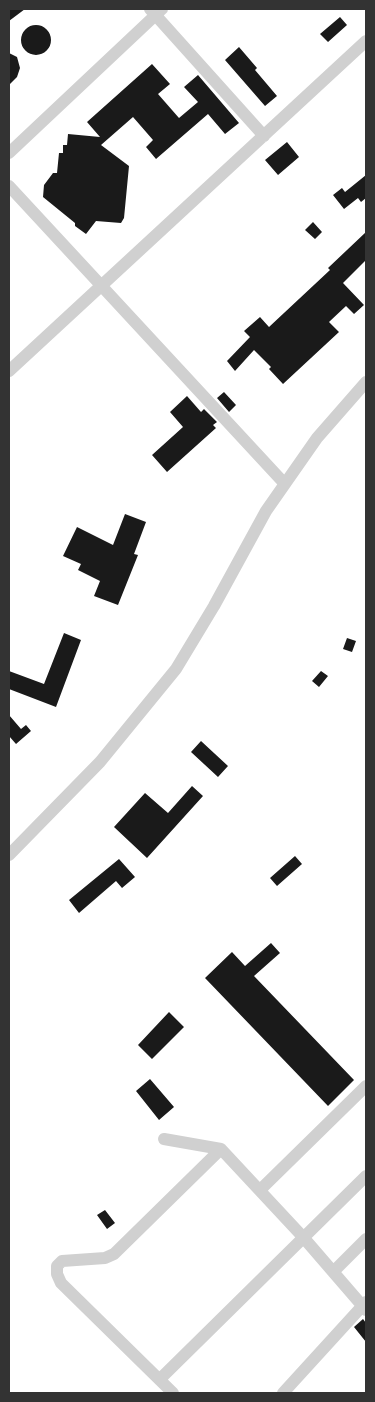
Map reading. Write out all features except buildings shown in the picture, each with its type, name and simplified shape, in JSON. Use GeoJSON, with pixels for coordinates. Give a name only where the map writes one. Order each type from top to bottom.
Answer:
{"type":"FeatureCollection","features":[{"type":"Feature","properties":{"kind":"lane"},"geometry":{"type":"LineString","coordinates":[[9,153],[156,11],[264,136]]}},
{"type":"Feature","properties":{"kind":"lane"},"geometry":{"type":"LineString","coordinates":[[9,371],[366,41]]}},
{"type":"Feature","properties":{"kind":"lane"},"geometry":{"type":"LineString","coordinates":[[9,186],[284,483]]}},
{"type":"Feature","properties":{"kind":"lane"},"geometry":{"type":"LineString","coordinates":[[9,855],[100,762],[176,669],[214,606],[266,511],[284,483],[317,438],[366,382]]}},
{"type":"Feature","properties":{"kind":"lane"},"geometry":{"type":"LineString","coordinates":[[260,1190],[366,1086]]}},
{"type":"Feature","properties":{"kind":"lane"},"geometry":{"type":"LineString","coordinates":[[164,1139],[221,1149],[365,1306],[283,1393]]}},
{"type":"Feature","properties":{"kind":"lane"},"geometry":{"type":"LineString","coordinates":[[172,1393],[61,1283],[57,1274],[57,1266],[62,1261],[105,1258],[114,1254],[221,1149]]}},
{"type":"Feature","properties":{"kind":"lane"},"geometry":{"type":"LineString","coordinates":[[160,1380],[366,1176]]}},
{"type":"Feature","properties":{"kind":"lane"},"geometry":{"type":"LineString","coordinates":[[333,1272],[366,1239]]}}]}
